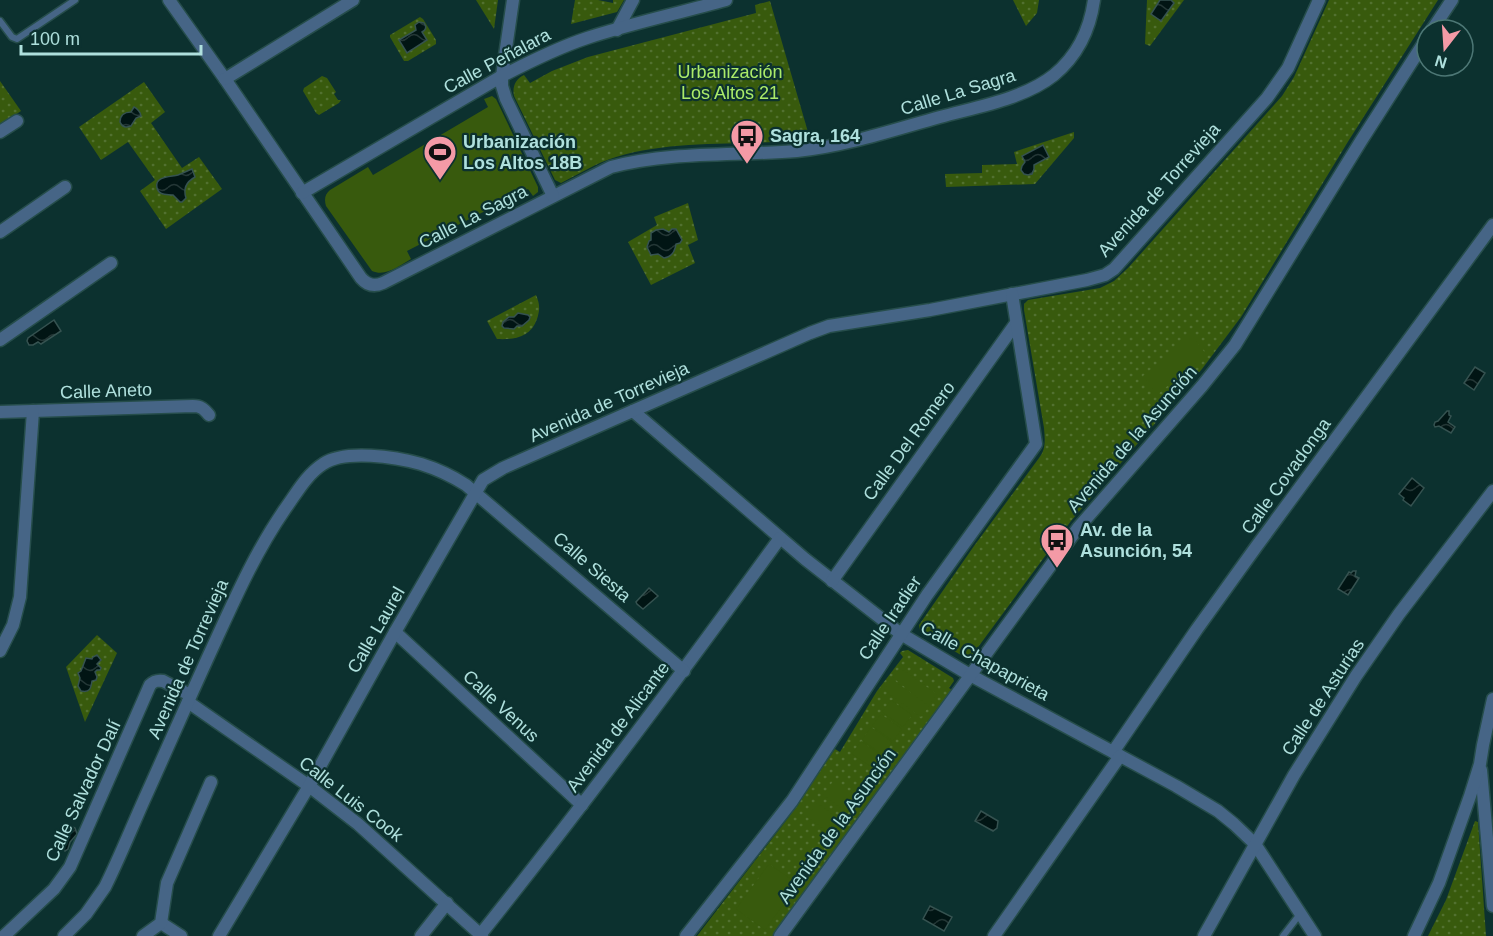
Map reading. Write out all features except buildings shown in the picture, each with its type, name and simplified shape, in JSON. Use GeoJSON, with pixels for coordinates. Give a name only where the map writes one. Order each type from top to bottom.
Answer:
{"type":"FeatureCollection","features":[{"type":"Feature","properties":{"kind":"street","name":"Calle La Sagra"},"geometry":{"type":"LineString","coordinates":[[169,0],[361,278],[364,282],[374,285],[383,283],[612,167],[632,162],[683,156],[799,151],[830,146],[863,139],[1010,97],[1042,84],[1065,65],[1083,40],[1094,0]]}},
{"type":"Feature","properties":{"kind":"street"},"geometry":{"type":"LineString","coordinates":[[225,79],[353,0]]}},
{"type":"Feature","properties":{"kind":"street"},"geometry":{"type":"LineString","coordinates":[[513,0],[502,86],[506,99],[553,196]]}},
{"type":"Feature","properties":{"kind":"street"},"geometry":{"type":"LineString","coordinates":[[617,30],[633,0]]}},
{"type":"Feature","properties":{"kind":"street","name":"Calle Peñalara"},"geometry":{"type":"LineString","coordinates":[[302,193],[502,75],[557,49],[587,38],[726,0]]}},
{"type":"Feature","properties":{"kind":"street","name":"Avenida de Torrevieja"},"geometry":{"type":"LineString","coordinates":[[64,936],[86,914],[105,887],[189,699],[261,546],[302,485],[322,465],[334,460],[355,457],[402,460],[440,471],[476,491],[483,480],[498,471],[829,326],[930,310],[1098,277],[1114,269],[1267,98],[1288,68],[1318,0]]}},
{"type":"Feature","properties":{"kind":"street"},"geometry":{"type":"LineString","coordinates":[[1440,18],[1452,0]]}},
{"type":"Feature","properties":{"kind":"street","name":"Avenida de la Asunción"},"geometry":{"type":"LineString","coordinates":[[780,936],[1078,528],[1235,345],[1415,57]]}},
{"type":"Feature","properties":{"kind":"street"},"geometry":{"type":"LineString","coordinates":[[0,132],[17,121]]}},
{"type":"Feature","properties":{"kind":"street"},"geometry":{"type":"LineString","coordinates":[[0,232],[65,187]]}},
{"type":"Feature","properties":{"kind":"street","name":"Calle Covadonga"},"geometry":{"type":"LineString","coordinates":[[994,936],[1117,754],[1197,629],[1493,225]]}},
{"type":"Feature","properties":{"kind":"street"},"geometry":{"type":"LineString","coordinates":[[0,340],[111,264]]}},
{"type":"Feature","properties":{"kind":"street","name":"Calle Iradier"},"geometry":{"type":"LineString","coordinates":[[686,936],[792,801],[943,572],[1036,444],[1012,294]]}},
{"type":"Feature","properties":{"kind":"street","name":"Calle Del Romero"},"geometry":{"type":"LineString","coordinates":[[831,581],[1016,323]]}},
{"type":"Feature","properties":{"kind":"street","name":"Calle Aneto"},"geometry":{"type":"LineString","coordinates":[[0,412],[199,406],[209,415]]}},
{"type":"Feature","properties":{"kind":"street"},"geometry":{"type":"LineString","coordinates":[[0,651],[13,625],[20,597],[33,411]]}},
{"type":"Feature","properties":{"kind":"street","name":"Calle Chapaprieta"},"geometry":{"type":"LineString","coordinates":[[633,411],[831,581],[901,634],[970,675],[1218,811],[1255,844],[1315,936]]}},
{"type":"Feature","properties":{"kind":"street","name":"Calle Laurel"},"geometry":{"type":"LineString","coordinates":[[219,936],[309,786],[476,491]]}},
{"type":"Feature","properties":{"kind":"street","name":"Calle Siesta"},"geometry":{"type":"LineString","coordinates":[[476,491],[684,671]]}},
{"type":"Feature","properties":{"kind":"street","name":"Calle de Asturias"},"geometry":{"type":"LineString","coordinates":[[1204,936],[1294,775],[1356,676],[1399,614],[1493,491]]}},
{"type":"Feature","properties":{"kind":"street","name":"Avenida de Alicante"},"geometry":{"type":"LineString","coordinates":[[481,935],[684,671],[780,538]]}},
{"type":"Feature","properties":{"kind":"street","name":"Calle Venus"},"geometry":{"type":"LineString","coordinates":[[395,632],[582,805]]}},
{"type":"Feature","properties":{"kind":"street","name":"Calle Salvador Dalí"},"geometry":{"type":"LineString","coordinates":[[4,936],[54,889],[70,867],[150,685],[158,680],[163,681],[189,699]]}},
{"type":"Feature","properties":{"kind":"street","name":"Calle Luis Cook"},"geometry":{"type":"LineString","coordinates":[[189,699],[358,824],[481,935]]}},
{"type":"Feature","properties":{"kind":"street"},"geometry":{"type":"LineString","coordinates":[[1414,936],[1448,861],[1480,764],[1493,699]]}},
{"type":"Feature","properties":{"kind":"street"},"geometry":{"type":"LineString","coordinates":[[1480,764],[1493,906]]}},
{"type":"Feature","properties":{"kind":"street"},"geometry":{"type":"LineString","coordinates":[[143,936],[160,923],[167,883],[211,782]]}},
{"type":"Feature","properties":{"kind":"street"},"geometry":{"type":"LineString","coordinates":[[421,936],[447,903]]}},
{"type":"Feature","properties":{"kind":"street"},"geometry":{"type":"LineString","coordinates":[[160,923],[182,936]]}},
{"type":"Feature","properties":{"kind":"lane"},"geometry":{"type":"LineString","coordinates":[[0,21],[12,37],[17,39],[75,0]]}},
{"type":"Feature","properties":{"kind":"lane"},"geometry":{"type":"LineString","coordinates":[[1283,936],[1300,914]]}},
{"type":"Feature","properties":{"kind":"green space"},"geometry":{"type":"Polygon","coordinates":[[[476,0],[498,0],[494,29],[476,0]]]}},
{"type":"Feature","properties":{"kind":"green space"},"geometry":{"type":"Polygon","coordinates":[[[575,0],[598,0],[613,3],[613,0],[624,0],[617,12],[571,24],[575,0]]]}},
{"type":"Feature","properties":{"kind":"green space"},"geometry":{"type":"Polygon","coordinates":[[[1013,0],[1039,0],[1037,13],[1026,26],[1013,0]]]}},
{"type":"Feature","properties":{"kind":"green space"},"geometry":{"type":"Polygon","coordinates":[[[1147,0],[1184,0],[1150,46],[1145,44],[1147,0]]]}},
{"type":"Feature","properties":{"kind":"green space"},"geometry":{"type":"Polygon","coordinates":[[[1329,0],[1438,0],[1427,18],[1415,18],[1415,36],[1241,317],[1202,369],[1071,521],[970,658],[966,658],[920,631],[919,625],[1044,448],[1044,428],[1024,304],[1028,300],[1100,288],[1114,281],[1282,96],[1294,77],[1329,0]]]}},
{"type":"Feature","properties":{"kind":"green space","name":"Urbanización Los Altos 21"},"geometry":{"type":"Polygon","coordinates":[[[770,1],[810,139],[663,147],[616,157],[561,183],[555,180],[514,96],[514,86],[519,79],[524,75],[530,83],[552,71],[588,57],[756,13],[755,5],[770,1]]]}},
{"type":"Feature","properties":{"kind":"green space"},"geometry":{"type":"Polygon","coordinates":[[[420,17],[436,40],[436,44],[408,61],[404,61],[390,35],[420,17]]]}},
{"type":"Feature","properties":{"kind":"green space"},"geometry":{"type":"Polygon","coordinates":[[[322,76],[327,78],[336,92],[334,94],[338,100],[341,100],[319,115],[303,91],[322,76]]]}},
{"type":"Feature","properties":{"kind":"green space"},"geometry":{"type":"Polygon","coordinates":[[[0,81],[21,111],[0,125],[0,81]]]}},
{"type":"Feature","properties":{"kind":"green space"},"geometry":{"type":"Polygon","coordinates":[[[144,82],[165,112],[151,123],[182,168],[199,157],[222,189],[166,229],[140,191],[155,180],[128,142],[101,160],[79,127],[144,82]]]}},
{"type":"Feature","properties":{"kind":"green space","name":"Urbanización Los Altos 18B"},"geometry":{"type":"Polygon","coordinates":[[[492,96],[496,99],[538,187],[538,192],[533,196],[528,189],[407,251],[411,259],[392,270],[382,273],[372,271],[326,206],[327,193],[368,167],[373,175],[488,107],[484,99],[492,96]]]}},
{"type":"Feature","properties":{"kind":"green space"},"geometry":{"type":"Polygon","coordinates":[[[1074,132],[1074,138],[1035,184],[946,187],[945,174],[982,173],[982,165],[1017,164],[1014,152],[1074,132]]]}},
{"type":"Feature","properties":{"kind":"green space"},"geometry":{"type":"Polygon","coordinates":[[[688,203],[698,240],[688,245],[695,263],[651,285],[628,242],[657,225],[654,217],[688,203]]]}},
{"type":"Feature","properties":{"kind":"green space"},"geometry":{"type":"Polygon","coordinates":[[[536,295],[539,313],[531,330],[516,338],[497,339],[487,321],[536,295]]]}},
{"type":"Feature","properties":{"kind":"green space"},"geometry":{"type":"Polygon","coordinates":[[[1191,336],[1206,354],[1159,393],[1156,393],[1143,376],[1191,336]]]}},
{"type":"Feature","properties":{"kind":"green space"},"geometry":{"type":"Polygon","coordinates":[[[97,635],[117,653],[85,722],[66,667],[97,635]]]}},
{"type":"Feature","properties":{"kind":"green space"},"geometry":{"type":"Polygon","coordinates":[[[908,650],[953,678],[954,681],[949,688],[952,690],[773,936],[697,936],[788,818],[835,749],[840,752],[877,691],[903,657],[900,653],[908,650]]]}},
{"type":"Feature","properties":{"kind":"green space"},"geometry":{"type":"Polygon","coordinates":[[[900,668],[937,694],[929,705],[893,678],[900,668]]]}},
{"type":"Feature","properties":{"kind":"green space"},"geometry":{"type":"Polygon","coordinates":[[[892,679],[929,706],[921,717],[884,690],[892,679]]]}},
{"type":"Feature","properties":{"kind":"green space"},"geometry":{"type":"Polygon","coordinates":[[[891,700],[912,715],[903,727],[882,712],[891,700]]]}},
{"type":"Feature","properties":{"kind":"green space"},"geometry":{"type":"Polygon","coordinates":[[[881,714],[902,729],[893,741],[872,726],[881,714]]]}},
{"type":"Feature","properties":{"kind":"green space"},"geometry":{"type":"Polygon","coordinates":[[[871,727],[892,742],[883,755],[862,740],[871,727]]]}},
{"type":"Feature","properties":{"kind":"green space"},"geometry":{"type":"Polygon","coordinates":[[[861,741],[882,756],[873,768],[852,754],[861,741]]]}},
{"type":"Feature","properties":{"kind":"green space"},"geometry":{"type":"Polygon","coordinates":[[[834,780],[858,798],[848,813],[823,795],[834,780]]]}},
{"type":"Feature","properties":{"kind":"green space"},"geometry":{"type":"Polygon","coordinates":[[[817,803],[842,821],[832,835],[807,817],[817,803]]]}},
{"type":"Feature","properties":{"kind":"green space"},"geometry":{"type":"Polygon","coordinates":[[[1475,821],[1478,822],[1486,936],[1428,936],[1446,900],[1475,821]]]}},
{"type":"Feature","properties":{"kind":"green space"},"geometry":{"type":"Polygon","coordinates":[[[769,864],[798,884],[765,930],[736,909],[769,864]]]}},
{"type":"Feature","properties":{"kind":"water"},"geometry":{"type":"Polygon","coordinates":[[[1160,0],[1171,0],[1174,3],[1161,21],[1151,14],[1160,0]]]}},
{"type":"Feature","properties":{"kind":"water"},"geometry":{"type":"Polygon","coordinates":[[[419,22],[425,24],[426,28],[422,32],[427,40],[407,53],[399,40],[416,30],[415,25],[419,22]]]}},
{"type":"Feature","properties":{"kind":"water"},"geometry":{"type":"Polygon","coordinates":[[[134,107],[141,116],[136,118],[131,126],[123,126],[120,122],[121,117],[131,112],[134,107]]]}},
{"type":"Feature","properties":{"kind":"water"},"geometry":{"type":"Polygon","coordinates":[[[1043,145],[1049,157],[1034,165],[1032,174],[1024,174],[1021,170],[1025,162],[1022,156],[1043,145]]]}},
{"type":"Feature","properties":{"kind":"water"},"geometry":{"type":"Polygon","coordinates":[[[192,169],[195,177],[186,186],[186,198],[182,202],[173,195],[158,191],[157,184],[160,179],[192,169]]]}},
{"type":"Feature","properties":{"kind":"water"},"geometry":{"type":"Polygon","coordinates":[[[663,229],[669,232],[676,229],[682,240],[676,244],[671,255],[664,258],[658,254],[651,255],[647,247],[651,240],[651,233],[663,229]]]}},
{"type":"Feature","properties":{"kind":"water"},"geometry":{"type":"Polygon","coordinates":[[[518,313],[528,315],[529,320],[514,329],[502,326],[509,317],[514,317],[518,313]]]}},
{"type":"Feature","properties":{"kind":"water"},"geometry":{"type":"Polygon","coordinates":[[[54,320],[61,331],[41,344],[38,342],[29,345],[28,338],[54,320]]]}},
{"type":"Feature","properties":{"kind":"water"},"geometry":{"type":"Polygon","coordinates":[[[1475,367],[1485,373],[1474,390],[1464,383],[1475,367]]]}},
{"type":"Feature","properties":{"kind":"water"},"geometry":{"type":"Polygon","coordinates":[[[1447,411],[1451,416],[1448,422],[1455,427],[1451,433],[1434,425],[1447,411]]]}},
{"type":"Feature","properties":{"kind":"water"},"geometry":{"type":"Polygon","coordinates":[[[1412,478],[1424,488],[1411,506],[1399,494],[1412,478]]]}},
{"type":"Feature","properties":{"kind":"water"},"geometry":{"type":"Polygon","coordinates":[[[1356,571],[1355,576],[1359,578],[1348,595],[1338,589],[1349,572],[1356,571]]]}},
{"type":"Feature","properties":{"kind":"water"},"geometry":{"type":"Polygon","coordinates":[[[649,588],[658,596],[643,609],[636,602],[649,588]]]}},
{"type":"Feature","properties":{"kind":"water"},"geometry":{"type":"Polygon","coordinates":[[[97,655],[101,660],[97,664],[101,668],[95,672],[96,680],[92,681],[88,691],[81,691],[78,686],[80,678],[78,673],[86,658],[92,659],[97,655]]]}},
{"type":"Feature","properties":{"kind":"water"},"geometry":{"type":"Polygon","coordinates":[[[981,811],[998,821],[997,828],[993,831],[975,821],[981,811]]]}},
{"type":"Feature","properties":{"kind":"water"},"geometry":{"type":"Polygon","coordinates":[[[69,825],[75,828],[77,834],[65,851],[61,847],[61,835],[64,827],[69,825]]]}},
{"type":"Feature","properties":{"kind":"water"},"geometry":{"type":"Polygon","coordinates":[[[930,906],[952,917],[944,931],[923,919],[930,906]]]}},
{"type":"Feature","properties":{"kind":"place","name":"Sagra, 164"},"geometry":{"type":"Point","coordinates":[747,165]}},
{"type":"Feature","properties":{"kind":"place","name":"Urbanización Los Altos 18B"},"geometry":{"type":"Point","coordinates":[440,181]}},
{"type":"Feature","properties":{"kind":"place","name":"Av. de la Asunción, 54"},"geometry":{"type":"Point","coordinates":[1057,569]}}]}
